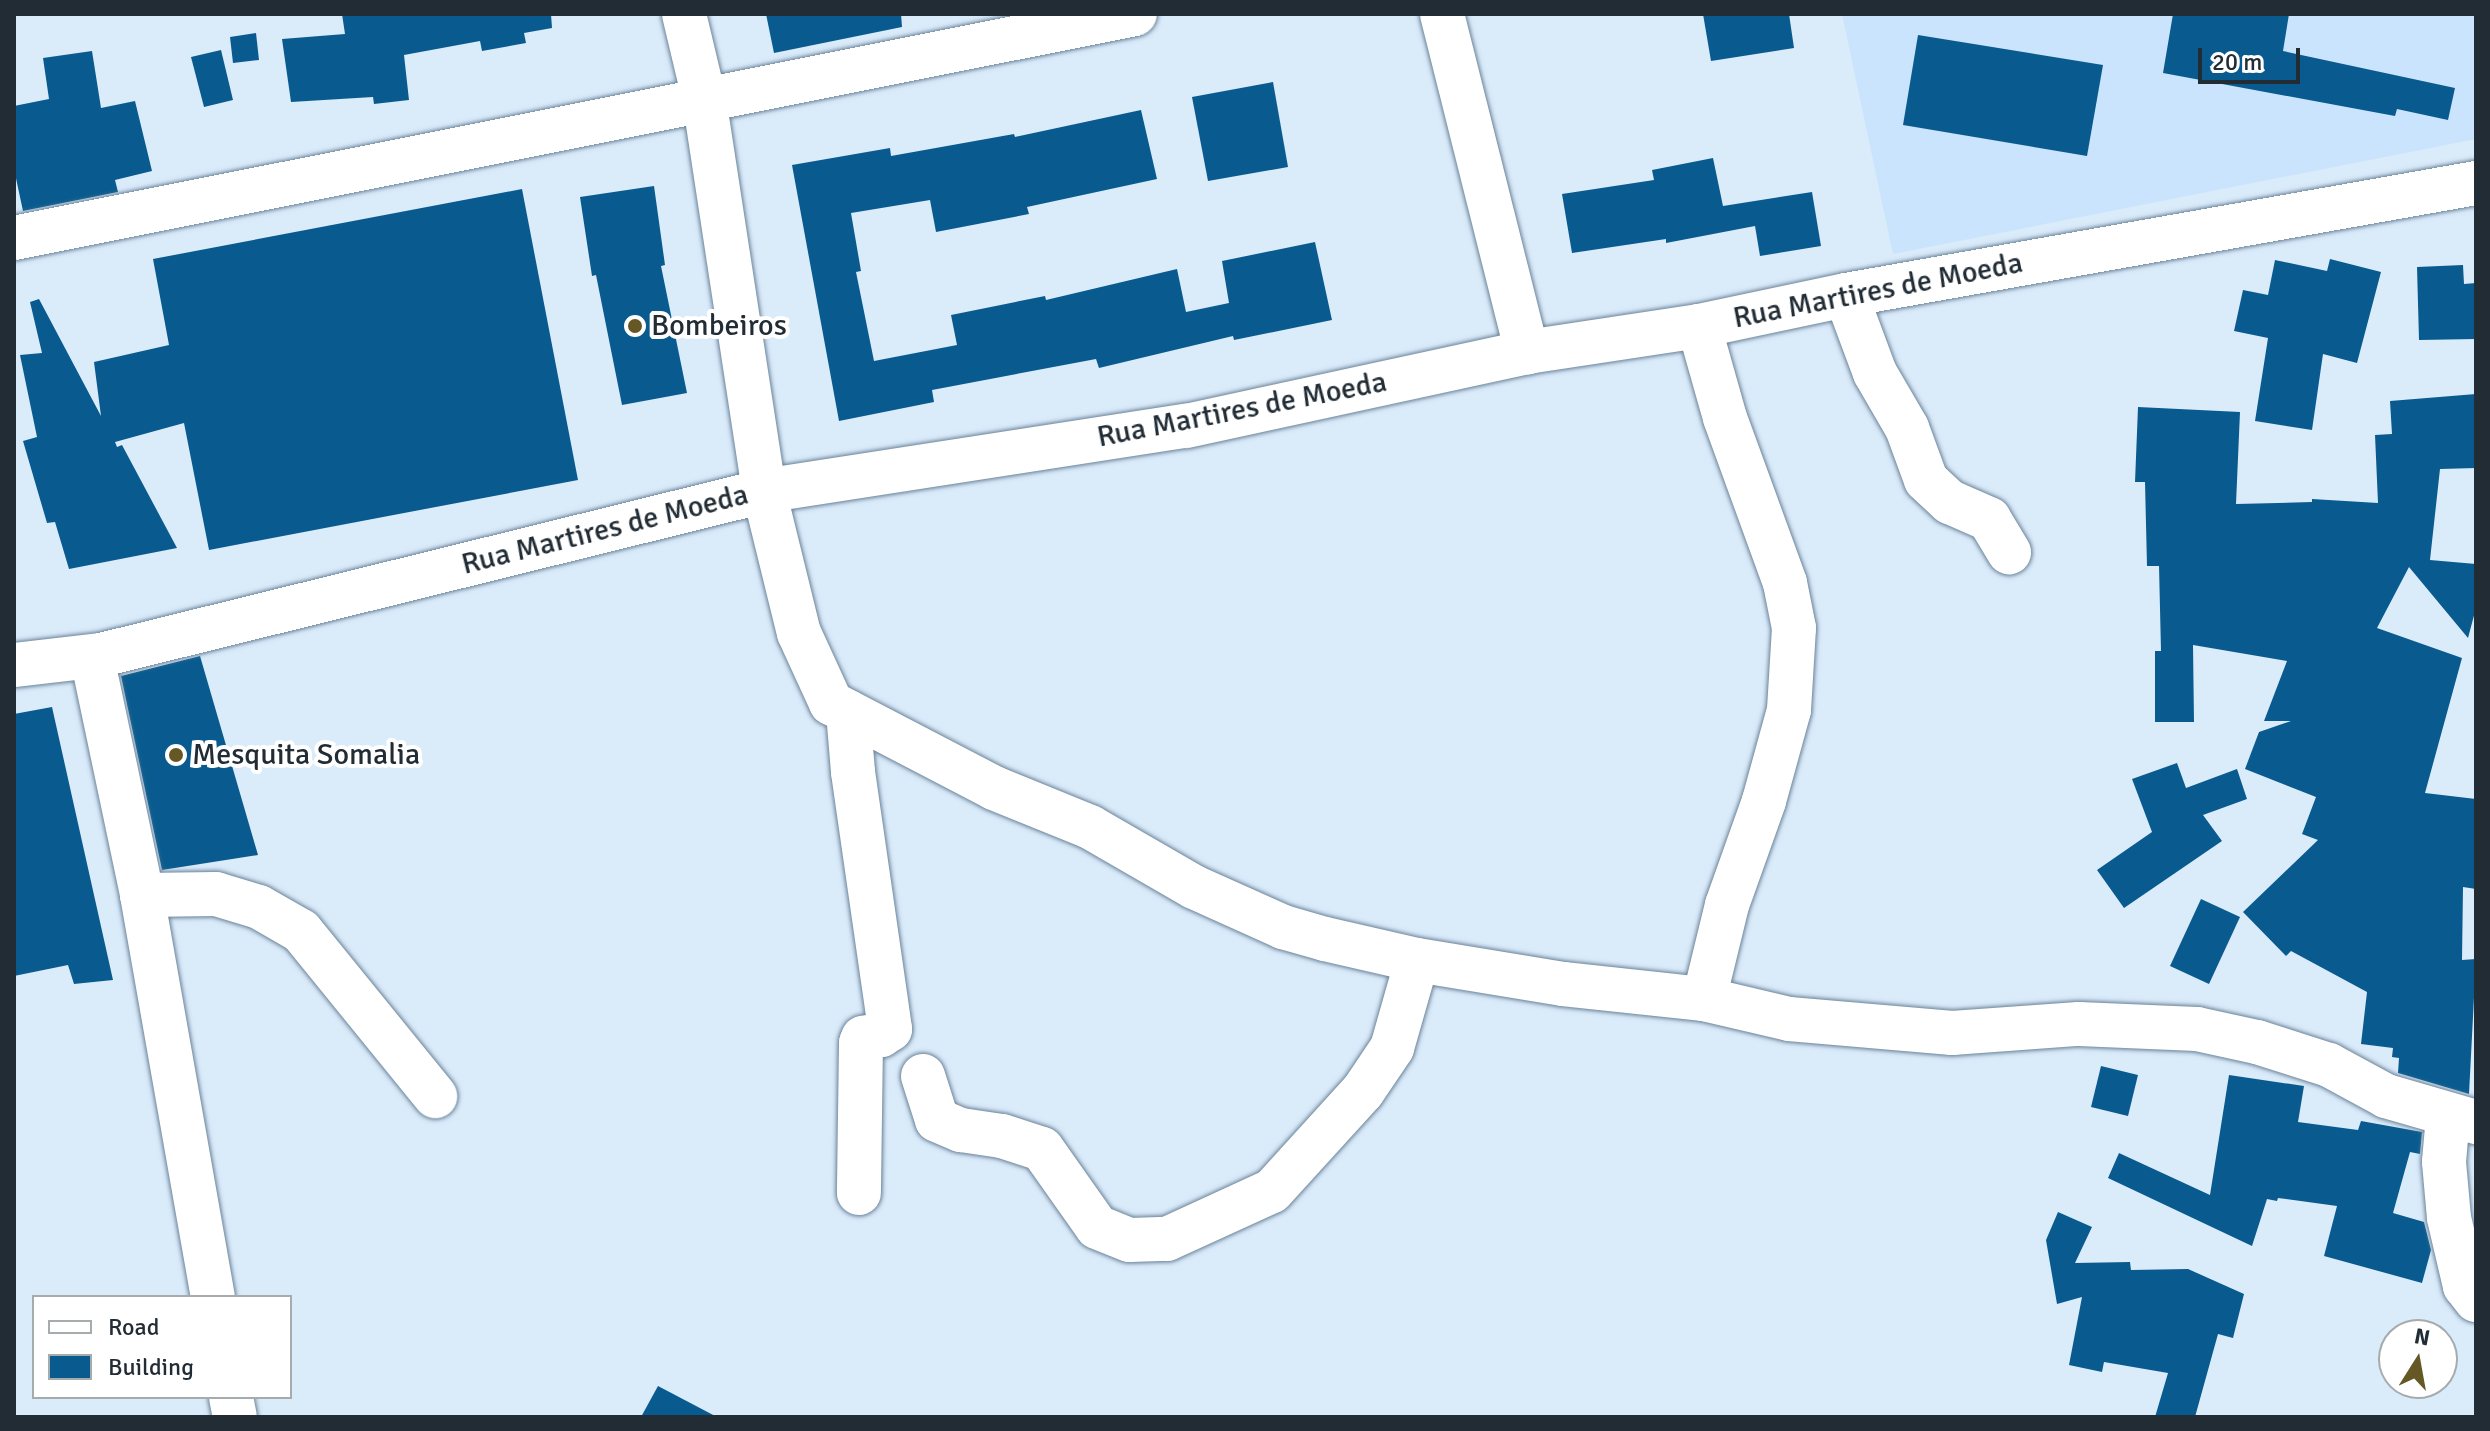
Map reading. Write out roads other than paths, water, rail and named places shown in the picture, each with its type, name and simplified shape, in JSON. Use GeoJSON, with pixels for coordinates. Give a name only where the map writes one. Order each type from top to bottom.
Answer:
{"type":"FeatureCollection","features":[{"type":"Feature","properties":{"kind":"street"},"geometry":{"type":"LineString","coordinates":[[684,14],[704,98],[764,491],[799,633],[831,703],[914,749],[994,788],[1090,827],[1194,887],[1283,927],[1417,960],[1563,984],[1704,999],[1789,1019],[1952,1033],[2079,1024],[2197,1029],[2257,1042],[2329,1065],[2386,1096],[2462,1119],[2444,1162],[2449,1218],[2465,1286],[2476,1300]]}},
{"type":"Feature","properties":{"kind":"street"},"geometry":{"type":"LineString","coordinates":[[14,238],[1135,14]]}},
{"type":"Feature","properties":{"kind":"street"},"geometry":{"type":"LineString","coordinates":[[1442,14],[1527,352]]}},
{"type":"Feature","properties":{"kind":"street","name":"Rua Martires de Moeda"},"geometry":{"type":"LineString","coordinates":[[14,665],[92,657],[764,491],[1186,426],[1527,352],[1699,326],[1846,295],[2476,183]]}},
{"type":"Feature","properties":{"kind":"street"},"geometry":{"type":"LineString","coordinates":[[1846,295],[1875,373],[1907,428],[1926,480],[1950,502],[1989,519],[2009,552]]}},
{"type":"Feature","properties":{"kind":"street"},"geometry":{"type":"LineString","coordinates":[[1699,326],[1725,418],[1785,583],[1794,628],[1789,710],[1764,801],[1727,905],[1704,999]]}},
{"type":"Feature","properties":{"kind":"street"},"geometry":{"type":"LineString","coordinates":[[92,657],[142,895],[213,1295]]}},
{"type":"Feature","properties":{"kind":"street"},"geometry":{"type":"LineString","coordinates":[[848,712],[853,772],[890,1029],[881,1035],[863,1038],[861,1043],[859,1193]]}},
{"type":"Feature","properties":{"kind":"street"},"geometry":{"type":"LineString","coordinates":[[142,895],[216,894],[259,907],[301,931],[435,1096]]}},
{"type":"Feature","properties":{"kind":"street"},"geometry":{"type":"LineString","coordinates":[[923,1076],[937,1120],[961,1130],[1002,1136],[1042,1149],[1097,1227],[1130,1240],[1167,1239],[1272,1191],[1363,1091],[1392,1048],[1417,960]]}},
{"type":"Feature","properties":{"kind":"place","name":"Bombeiros"},"geometry":{"type":"Point","coordinates":[635,326]}},
{"type":"Feature","properties":{"kind":"place","name":"Mesquita Somalia"},"geometry":{"type":"Point","coordinates":[176,755]}}]}
